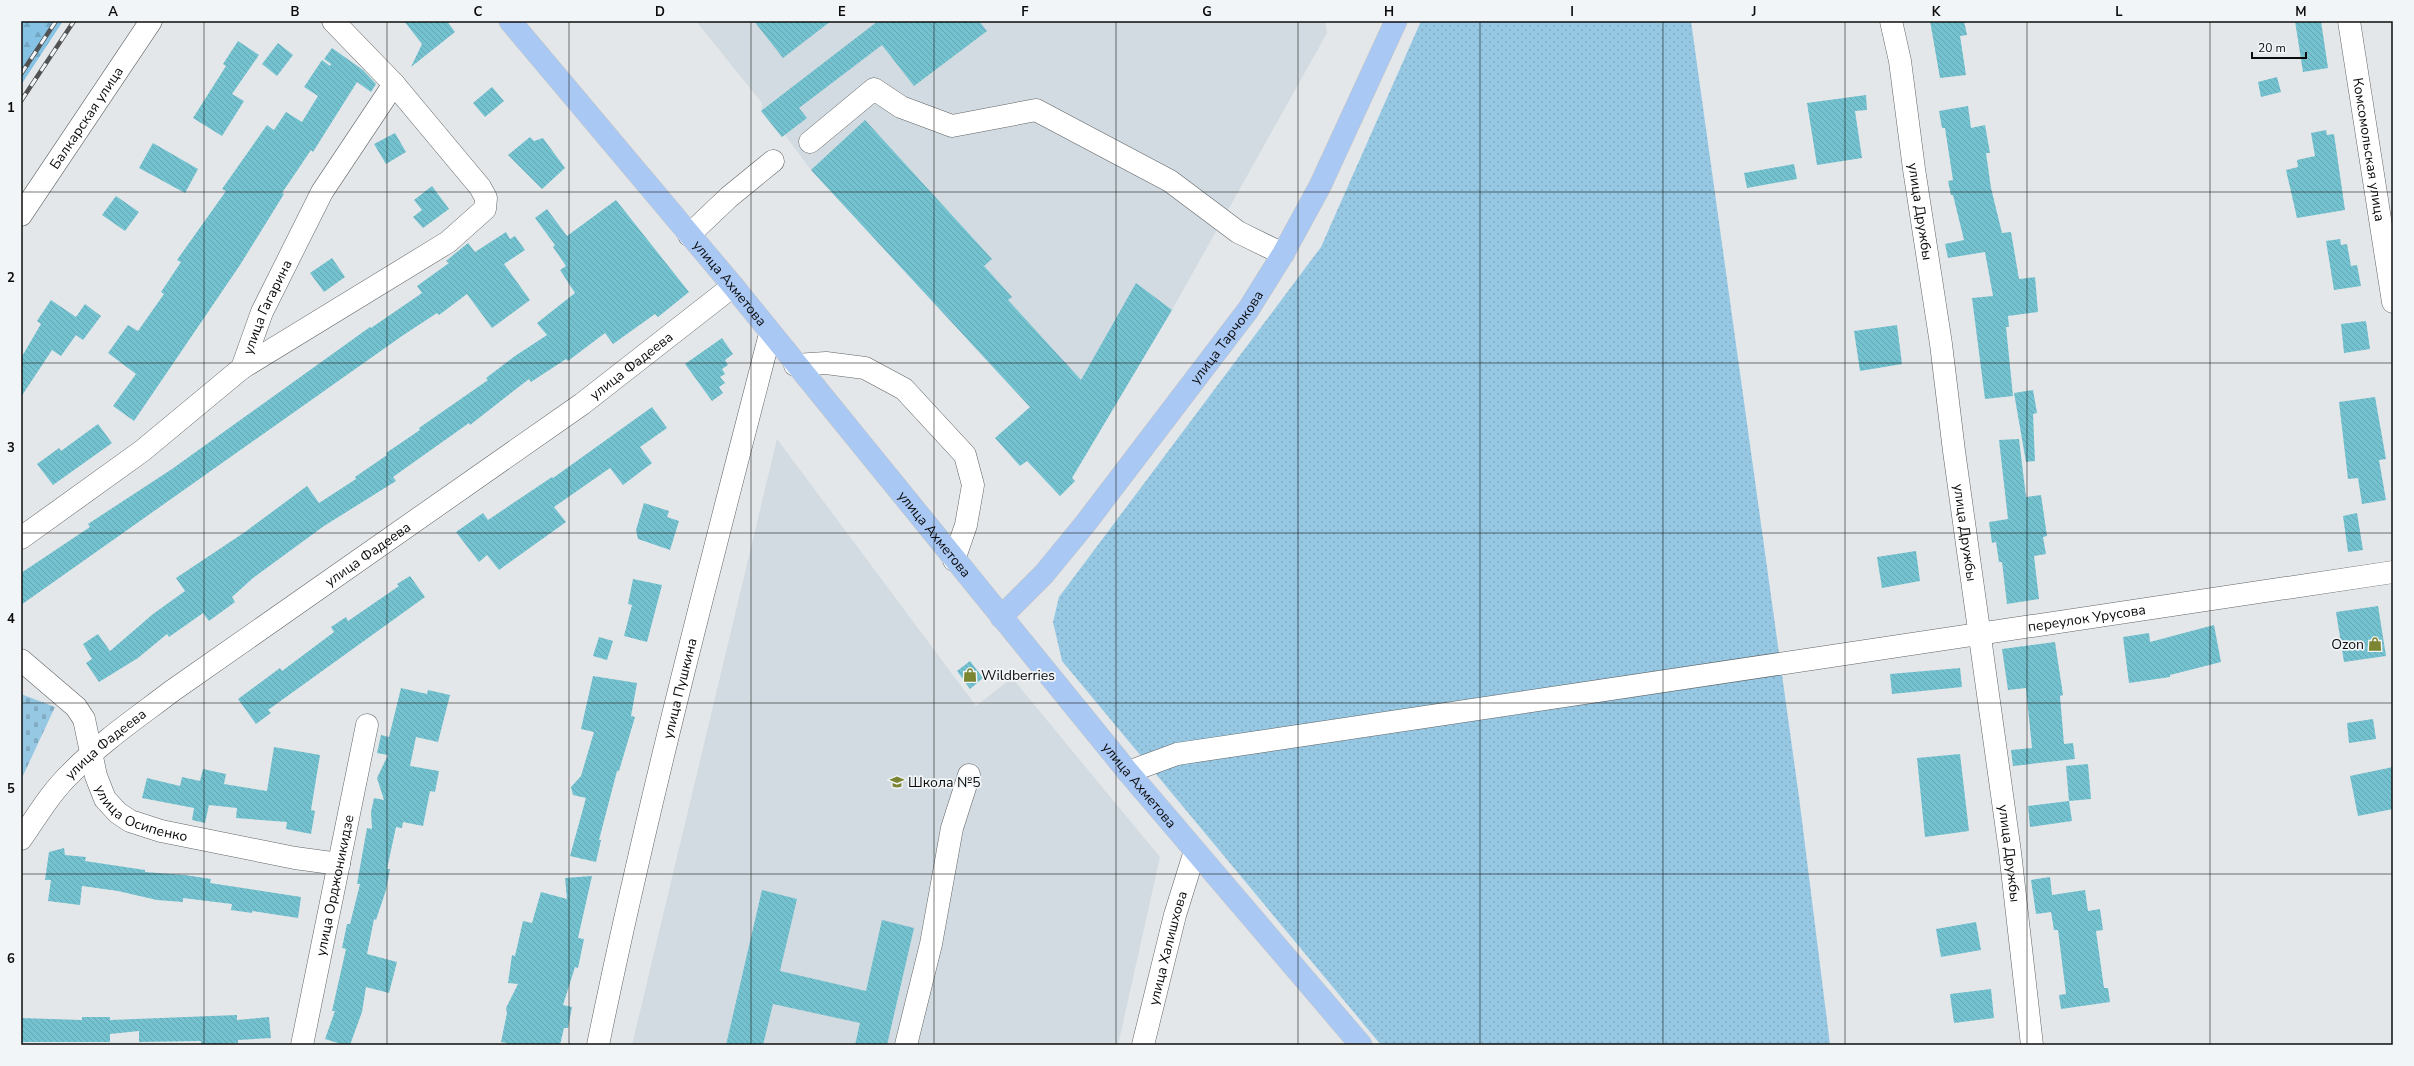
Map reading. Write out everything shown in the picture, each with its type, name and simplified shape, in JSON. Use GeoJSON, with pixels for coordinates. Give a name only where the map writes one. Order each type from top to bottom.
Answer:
{"type":"FeatureCollection","features":[{"type":"Feature","properties":{"kind":"main road","name":"улица Ахметова"},"geometry":{"type":"LineString","coordinates":[[510,21],[733,286],[795,365],[1128,772],[1361,1045]]}},
{"type":"Feature","properties":{"kind":"main road","name":"улица Тарчокова"},"geometry":{"type":"LineString","coordinates":[[1001,617],[1044,574],[1085,524],[1248,310],[1283,254],[1320,186],[1396,21]]}},
{"type":"Feature","properties":{"kind":"street","name":"Балкарская улица"},"geometry":{"type":"LineString","coordinates":[[21,215],[151,21]]}},
{"type":"Feature","properties":{"kind":"street"},"geometry":{"type":"LineString","coordinates":[[242,368],[448,242],[485,209],[486,198],[480,187],[394,84],[333,21]]}},
{"type":"Feature","properties":{"kind":"street","name":"улица Дружбы"},"geometry":{"type":"LineString","coordinates":[[1891,21],[1900,61],[1914,169],[1941,344],[1979,634],[2010,852],[2032,1045]]}},
{"type":"Feature","properties":{"kind":"street","name":"Комсомольская улица"},"geometry":{"type":"LineString","coordinates":[[2349,21],[2393,302]]}},
{"type":"Feature","properties":{"kind":"street","name":"улица Гагарина"},"geometry":{"type":"LineString","coordinates":[[21,538],[142,451],[242,368],[262,312],[315,205],[394,84]]}},
{"type":"Feature","properties":{"kind":"street"},"geometry":{"type":"LineString","coordinates":[[810,142],[874,89],[900,107],[952,126],[1036,110],[1170,181],[1238,232],[1283,254]]}},
{"type":"Feature","properties":{"kind":"street"},"geometry":{"type":"LineString","coordinates":[[689,235],[729,197],[773,161]]}},
{"type":"Feature","properties":{"kind":"street","name":"улица Фадеева"},"geometry":{"type":"LineString","coordinates":[[21,839],[50,798],[71,773],[125,726],[172,691],[582,404],[733,286]]}},
{"type":"Feature","properties":{"kind":"street","name":"улица Пушкина"},"geometry":{"type":"LineString","coordinates":[[598,1045],[620,942],[706,583],[770,334]]}},
{"type":"Feature","properties":{"kind":"street"},"geometry":{"type":"LineString","coordinates":[[795,365],[826,362],[864,368],[904,389],[966,455],[973,485],[966,525],[954,560]]}},
{"type":"Feature","properties":{"kind":"street","name":"переулок Урусова"},"geometry":{"type":"LineString","coordinates":[[1128,772],[1177,754],[2393,572]]}},
{"type":"Feature","properties":{"kind":"street","name":"улица Осипенко"},"geometry":{"type":"LineString","coordinates":[[21,660],[76,707],[87,729],[91,756],[105,799],[118,813],[130,821],[161,831],[295,858],[339,864]]}},
{"type":"Feature","properties":{"kind":"street","name":"улица Орджоникидзе"},"geometry":{"type":"LineString","coordinates":[[302,1045],[367,725]]}},
{"type":"Feature","properties":{"kind":"street"},"geometry":{"type":"LineString","coordinates":[[906,1045],[931,944],[952,828],[969,775]]}},
{"type":"Feature","properties":{"kind":"street","name":"улица Халишхова"},"geometry":{"type":"LineString","coordinates":[[1143,1045],[1175,915],[1195,851]]}},
{"type":"Feature","properties":{"kind":"shaded area"},"geometry":{"type":"Polygon","coordinates":[[[696,21],[1325,21],[1327,33],[1172,310],[1081,463],[811,170],[785,135],[781,137],[761,111],[762,103],[696,21]]]}},
{"type":"Feature","properties":{"kind":"shaded area","name":"Школа №5"},"geometry":{"type":"Polygon","coordinates":[[[777,439],[976,706],[1012,678],[1160,857],[1118,1045],[632,1045],[777,439]]]}},
{"type":"Feature","properties":{"kind":"green space"},"geometry":{"type":"Polygon","coordinates":[[[21,21],[63,21],[21,85],[21,21]]]}},
{"type":"Feature","properties":{"kind":"green space"},"geometry":{"type":"Polygon","coordinates":[[[1421,21],[1691,21],[1799,797],[1830,1045],[1381,1045],[1062,661],[1053,622],[1059,597],[1321,247],[1421,21]]]}},
{"type":"Feature","properties":{"kind":"green space"},"geometry":{"type":"Polygon","coordinates":[[[21,694],[55,707],[21,780],[21,694]]]}},
{"type":"Feature","properties":{"kind":"building"},"geometry":{"type":"Polygon","coordinates":[[[404,21],[447,21],[455,32],[411,67],[422,44],[404,21]]]}},
{"type":"Feature","properties":{"kind":"building"},"geometry":{"type":"Polygon","coordinates":[[[754,21],[831,21],[783,58],[754,21]]]}},
{"type":"Feature","properties":{"kind":"building"},"geometry":{"type":"Polygon","coordinates":[[[878,21],[979,21],[987,31],[914,86],[882,45],[799,108],[807,118],[782,137],[761,111],[878,21]]]}},
{"type":"Feature","properties":{"kind":"building"},"geometry":{"type":"Polygon","coordinates":[[[1930,21],[1964,21],[1967,35],[1960,36],[1966,75],[1940,78],[1930,21]]]}},
{"type":"Feature","properties":{"kind":"building"},"geometry":{"type":"Polygon","coordinates":[[[2295,21],[2321,21],[2328,68],[2303,72],[2295,21]]]}},
{"type":"Feature","properties":{"kind":"building"},"geometry":{"type":"Polygon","coordinates":[[[238,41],[259,55],[232,94],[244,101],[222,136],[193,118],[226,66],[223,64],[238,41]]]}},
{"type":"Feature","properties":{"kind":"building"},"geometry":{"type":"Polygon","coordinates":[[[278,43],[293,55],[277,76],[262,64],[278,43]]]}},
{"type":"Feature","properties":{"kind":"building"},"geometry":{"type":"Polygon","coordinates":[[[332,48],[363,70],[376,84],[371,92],[357,82],[313,152],[311,150],[282,193],[284,194],[240,265],[134,421],[113,406],[136,374],[108,353],[128,325],[138,331],[164,294],[161,292],[181,262],[177,260],[226,191],[222,189],[267,125],[274,130],[286,112],[302,122],[318,96],[304,87],[322,60],[330,66],[331,64],[324,59],[332,48]]]}},
{"type":"Feature","properties":{"kind":"building"},"geometry":{"type":"Polygon","coordinates":[[[2277,77],[2281,92],[2261,97],[2258,82],[2277,77]]]}},
{"type":"Feature","properties":{"kind":"building"},"geometry":{"type":"Polygon","coordinates":[[[492,87],[504,101],[485,117],[473,103],[492,87]]]}},
{"type":"Feature","properties":{"kind":"building"},"geometry":{"type":"Polygon","coordinates":[[[1866,95],[1867,110],[1855,111],[1862,158],[1817,165],[1807,103],[1866,95]]]}},
{"type":"Feature","properties":{"kind":"building"},"geometry":{"type":"Polygon","coordinates":[[[1968,106],[1971,128],[1985,125],[1990,153],[1986,153],[1991,188],[2002,233],[2011,232],[2019,279],[2035,277],[2038,312],[2008,316],[2009,327],[2006,327],[2013,396],[1985,399],[1972,298],[1993,296],[1985,252],[1948,258],[1945,244],[1964,240],[1948,181],[1953,180],[1945,128],[1942,128],[1939,111],[1968,106]]]}},
{"type":"Feature","properties":{"kind":"building"},"geometry":{"type":"Polygon","coordinates":[[[865,120],[992,259],[984,266],[1012,297],[1008,300],[1081,380],[1136,283],[1172,310],[1072,478],[1075,481],[1060,496],[1027,461],[1020,466],[995,438],[1030,407],[811,170],[865,120]]]}},
{"type":"Feature","properties":{"kind":"building"},"geometry":{"type":"Polygon","coordinates":[[[2326,130],[2327,135],[2334,134],[2345,210],[2297,218],[2286,170],[2298,167],[2297,160],[2315,156],[2311,133],[2326,130]]]}},
{"type":"Feature","properties":{"kind":"building"},"geometry":{"type":"Polygon","coordinates":[[[395,133],[406,152],[386,164],[374,144],[395,133]]]}},
{"type":"Feature","properties":{"kind":"building"},"geometry":{"type":"Polygon","coordinates":[[[530,137],[534,141],[543,138],[565,168],[542,189],[508,155],[530,137]]]}},
{"type":"Feature","properties":{"kind":"building"},"geometry":{"type":"Polygon","coordinates":[[[153,143],[198,169],[185,193],[139,168],[153,143]]]}},
{"type":"Feature","properties":{"kind":"building"},"geometry":{"type":"Polygon","coordinates":[[[1794,164],[1797,179],[1747,188],[1744,173],[1794,164]]]}},
{"type":"Feature","properties":{"kind":"building"},"geometry":{"type":"Polygon","coordinates":[[[432,186],[449,209],[423,228],[413,217],[422,210],[414,200],[432,186]]]}},
{"type":"Feature","properties":{"kind":"building"},"geometry":{"type":"Polygon","coordinates":[[[116,196],[139,212],[125,231],[102,215],[116,196]]]}},
{"type":"Feature","properties":{"kind":"building"},"geometry":{"type":"Polygon","coordinates":[[[616,200],[689,292],[658,317],[655,314],[613,344],[605,333],[568,361],[566,359],[531,382],[529,379],[470,425],[469,423],[393,477],[396,481],[324,526],[253,578],[232,597],[235,602],[209,621],[203,613],[169,637],[167,634],[138,658],[99,682],[86,663],[92,659],[83,644],[98,634],[110,651],[153,614],[185,591],[176,578],[245,532],[307,486],[319,503],[356,479],[355,477],[387,455],[386,453],[420,430],[419,428],[488,380],[486,378],[515,356],[547,335],[537,323],[575,293],[560,270],[566,266],[553,247],[555,245],[535,218],[547,209],[567,236],[616,200]]]}},
{"type":"Feature","properties":{"kind":"building"},"geometry":{"type":"Polygon","coordinates":[[[506,232],[510,239],[515,236],[525,250],[504,264],[530,300],[492,328],[467,294],[439,315],[437,313],[402,336],[21,605],[21,573],[90,527],[88,524],[172,469],[370,327],[371,328],[422,293],[417,286],[449,263],[446,261],[468,243],[475,252],[506,232]]]}},
{"type":"Feature","properties":{"kind":"building"},"geometry":{"type":"Polygon","coordinates":[[[2340,239],[2341,245],[2347,244],[2351,266],[2357,265],[2361,286],[2334,290],[2326,241],[2340,239]]]}},
{"type":"Feature","properties":{"kind":"building"},"geometry":{"type":"Polygon","coordinates":[[[332,258],[345,277],[324,292],[310,273],[332,258]]]}},
{"type":"Feature","properties":{"kind":"building"},"geometry":{"type":"Polygon","coordinates":[[[51,300],[76,317],[85,304],[101,316],[83,340],[76,335],[61,356],[52,350],[21,397],[21,358],[41,324],[37,321],[51,300]]]}},
{"type":"Feature","properties":{"kind":"building"},"geometry":{"type":"Polygon","coordinates":[[[2366,321],[2370,349],[2344,353],[2341,324],[2366,321]]]}},
{"type":"Feature","properties":{"kind":"building"},"geometry":{"type":"Polygon","coordinates":[[[1897,325],[1902,364],[1860,371],[1854,331],[1897,325]]]}},
{"type":"Feature","properties":{"kind":"building"},"geometry":{"type":"Polygon","coordinates":[[[722,338],[733,354],[725,360],[728,365],[722,369],[725,374],[720,377],[725,383],[719,387],[723,393],[712,401],[685,364],[722,338]]]}},
{"type":"Feature","properties":{"kind":"building"},"geometry":{"type":"Polygon","coordinates":[[[2033,390],[2037,413],[2033,414],[2035,461],[2026,462],[2014,393],[2033,390]]]}},
{"type":"Feature","properties":{"kind":"building"},"geometry":{"type":"Polygon","coordinates":[[[2375,397],[2386,459],[2379,460],[2386,500],[2362,504],[2358,478],[2348,479],[2339,402],[2375,397]]]}},
{"type":"Feature","properties":{"kind":"building"},"geometry":{"type":"Polygon","coordinates":[[[652,407],[667,428],[640,447],[652,463],[623,485],[610,468],[554,507],[566,522],[499,570],[487,555],[479,562],[456,532],[483,513],[488,520],[552,477],[553,478],[652,407]]]}},
{"type":"Feature","properties":{"kind":"building"},"geometry":{"type":"Polygon","coordinates":[[[98,424],[112,443],[53,485],[37,464],[59,448],[61,451],[98,424]]]}},
{"type":"Feature","properties":{"kind":"building"},"geometry":{"type":"Polygon","coordinates":[[[2019,439],[2026,497],[2041,495],[2047,536],[2043,537],[2046,554],[2034,556],[2039,599],[2007,604],[2002,562],[1999,562],[1996,542],[1992,543],[1989,522],[2008,519],[1999,440],[2019,439]]]}},
{"type":"Feature","properties":{"kind":"building"},"geometry":{"type":"Polygon","coordinates":[[[644,503],[669,511],[667,517],[679,521],[670,550],[638,539],[636,530],[644,503]]]}},
{"type":"Feature","properties":{"kind":"building"},"geometry":{"type":"Polygon","coordinates":[[[2357,513],[2363,550],[2348,552],[2343,516],[2357,513]]]}},
{"type":"Feature","properties":{"kind":"building"},"geometry":{"type":"Polygon","coordinates":[[[1916,551],[1920,581],[1882,588],[1877,557],[1916,551]]]}},
{"type":"Feature","properties":{"kind":"building"},"geometry":{"type":"Polygon","coordinates":[[[410,576],[425,597],[268,710],[271,713],[256,724],[238,699],[280,668],[282,671],[334,632],[331,627],[346,617],[348,621],[399,586],[397,584],[410,576]]]}},
{"type":"Feature","properties":{"kind":"building"},"geometry":{"type":"Polygon","coordinates":[[[633,579],[662,585],[647,642],[624,636],[632,605],[628,604],[633,579]]]}},
{"type":"Feature","properties":{"kind":"building"},"geometry":{"type":"Polygon","coordinates":[[[2378,606],[2386,656],[2344,662],[2336,612],[2378,606]]]}},
{"type":"Feature","properties":{"kind":"building"},"geometry":{"type":"Polygon","coordinates":[[[2214,625],[2221,662],[2170,675],[2170,677],[2129,683],[2123,637],[2149,633],[2150,642],[2214,625]]]}},
{"type":"Feature","properties":{"kind":"building"},"geometry":{"type":"Polygon","coordinates":[[[599,637],[613,641],[607,660],[593,656],[599,637]]]}},
{"type":"Feature","properties":{"kind":"building"},"geometry":{"type":"Polygon","coordinates":[[[2055,642],[2063,695],[2060,696],[2064,744],[2073,743],[2075,759],[2013,766],[2011,750],[2032,748],[2026,688],[2008,690],[2002,649],[2055,642]]]}},
{"type":"Feature","properties":{"kind":"building","name":"Wildberries"},"geometry":{"type":"Polygon","coordinates":[[[970,661],[983,678],[970,689],[957,671],[970,661]]]}},
{"type":"Feature","properties":{"kind":"building"},"geometry":{"type":"Polygon","coordinates":[[[1960,668],[1962,687],[1892,694],[1890,674],[1960,668]]]}},
{"type":"Feature","properties":{"kind":"building"},"geometry":{"type":"Polygon","coordinates":[[[593,676],[637,683],[631,716],[635,717],[619,771],[617,771],[599,840],[601,840],[596,862],[570,856],[586,798],[573,795],[571,787],[581,776],[594,732],[581,729],[593,676]]]}},
{"type":"Feature","properties":{"kind":"building"},"geometry":{"type":"Polygon","coordinates":[[[401,688],[427,694],[428,690],[450,695],[438,742],[416,737],[410,766],[439,771],[435,792],[430,791],[423,826],[403,822],[402,828],[396,827],[387,869],[390,869],[386,890],[376,920],[374,919],[367,954],[397,962],[389,993],[366,987],[362,1012],[350,1045],[344,1045],[325,1039],[335,1011],[332,1011],[346,949],[342,948],[347,924],[350,924],[360,884],[357,884],[367,828],[372,829],[371,812],[374,798],[384,800],[377,778],[388,755],[377,753],[381,735],[389,737],[401,688]]]}},
{"type":"Feature","properties":{"kind":"building"},"geometry":{"type":"Polygon","coordinates":[[[2373,719],[2376,739],[2349,743],[2347,723],[2373,719]]]}},
{"type":"Feature","properties":{"kind":"building"},"geometry":{"type":"Polygon","coordinates":[[[274,747],[320,755],[311,810],[315,811],[311,834],[286,829],[287,822],[236,818],[237,808],[209,805],[205,823],[192,820],[194,808],[142,798],[147,778],[180,786],[182,777],[200,781],[203,769],[226,774],[224,784],[267,791],[274,747]]]}},
{"type":"Feature","properties":{"kind":"building"},"geometry":{"type":"Polygon","coordinates":[[[1960,754],[1969,831],[1925,837],[1917,758],[1960,754]]]}},
{"type":"Feature","properties":{"kind":"building"},"geometry":{"type":"Polygon","coordinates":[[[2088,764],[2091,799],[2069,801],[2066,766],[2088,764]]]}},
{"type":"Feature","properties":{"kind":"building"},"geometry":{"type":"Polygon","coordinates":[[[2393,767],[2393,809],[2358,816],[2350,776],[2393,767]]]}},
{"type":"Feature","properties":{"kind":"building"},"geometry":{"type":"Polygon","coordinates":[[[2069,801],[2072,821],[2030,827],[2028,806],[2069,801]]]}},
{"type":"Feature","properties":{"kind":"building"},"geometry":{"type":"Polygon","coordinates":[[[64,848],[65,855],[86,857],[85,861],[145,870],[145,872],[185,875],[211,879],[210,883],[301,897],[298,918],[252,911],[252,913],[231,910],[232,904],[183,898],[183,902],[157,900],[118,891],[82,886],[80,905],[48,901],[51,880],[45,880],[49,852],[64,848]]]}},
{"type":"Feature","properties":{"kind":"building"},"geometry":{"type":"Polygon","coordinates":[[[592,876],[578,938],[584,939],[578,968],[575,967],[563,1005],[572,1007],[568,1028],[564,1028],[560,1045],[506,1045],[507,1043],[501,1042],[507,1013],[506,1008],[518,984],[508,983],[512,955],[515,956],[523,921],[532,923],[541,892],[567,899],[565,878],[592,876]]]}},
{"type":"Feature","properties":{"kind":"building"},"geometry":{"type":"Polygon","coordinates":[[[2050,877],[2052,895],[2085,890],[2088,911],[2100,909],[2103,930],[2096,931],[2104,988],[2108,988],[2110,1002],[2061,1009],[2059,995],[2066,994],[2058,930],[2054,930],[2051,912],[2036,914],[2031,880],[2050,877]]]}},
{"type":"Feature","properties":{"kind":"building"},"geometry":{"type":"Polygon","coordinates":[[[762,890],[797,899],[780,971],[866,991],[882,920],[914,928],[887,1045],[855,1045],[860,1023],[773,1004],[763,1045],[726,1045],[762,890]]]}},
{"type":"Feature","properties":{"kind":"building"},"geometry":{"type":"Polygon","coordinates":[[[1976,922],[1981,950],[1941,957],[1936,929],[1976,922]]]}},
{"type":"Feature","properties":{"kind":"building"},"geometry":{"type":"Polygon","coordinates":[[[1991,989],[1994,1018],[1954,1023],[1950,994],[1991,989]]]}},
{"type":"Feature","properties":{"kind":"building"},"geometry":{"type":"Polygon","coordinates":[[[237,1015],[237,1020],[269,1017],[271,1038],[238,1040],[238,1043],[201,1045],[201,1041],[139,1042],[139,1031],[110,1034],[110,1042],[21,1042],[21,1018],[82,1020],[82,1017],[110,1017],[110,1020],[237,1015]]]}},
{"type":"Feature","properties":{"kind":"railway"},"geometry":{"type":"LineString","coordinates":[[21,74],[56,21]]}},
{"type":"Feature","properties":{"kind":"railway"},"geometry":{"type":"LineString","coordinates":[[21,101],[74,21]]}},
{"type":"Feature","properties":{"kind":"place","name":"Ozon"},"geometry":{"type":"Point","coordinates":[2375,644]}},
{"type":"Feature","properties":{"kind":"place","name":"Wildberries"},"geometry":{"type":"Point","coordinates":[970,675]}},
{"type":"Feature","properties":{"kind":"place","name":"Школа №5"},"geometry":{"type":"Point","coordinates":[897,782]}}]}
